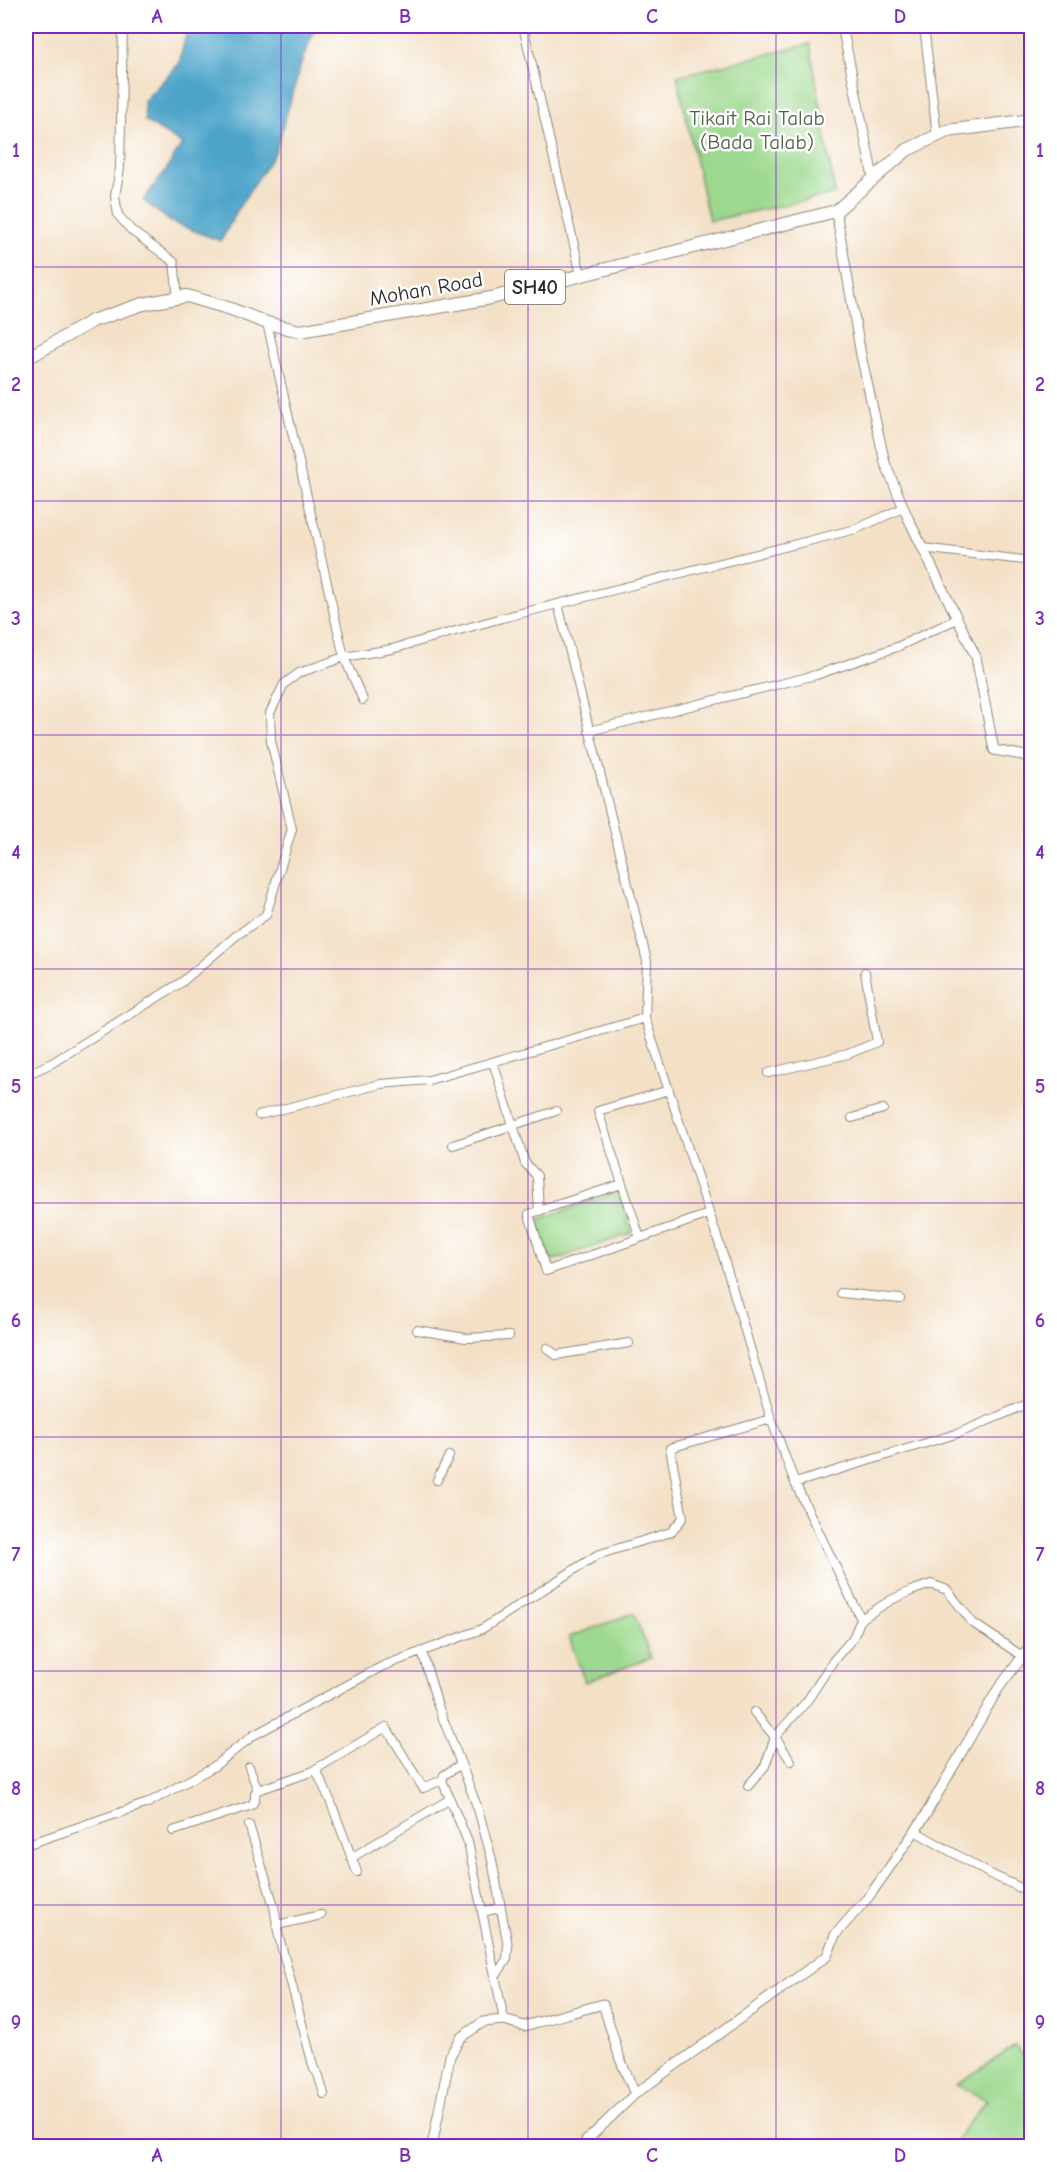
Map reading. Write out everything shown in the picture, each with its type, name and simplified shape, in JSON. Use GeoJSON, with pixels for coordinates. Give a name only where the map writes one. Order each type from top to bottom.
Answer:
{"type":"FeatureCollection","features":[{"type":"Feature","properties":{"kind":"main road","name":"Mohan Road"},"geometry":{"type":"LineString","coordinates":[[26,359],[92,321],[143,304],[187,296],[267,323],[300,331],[491,298],[836,211],[907,150],[947,131],[1032,120]]}},
{"type":"Feature","properties":{"kind":"street"},"geometry":{"type":"LineString","coordinates":[[123,26],[120,168],[115,196],[118,215],[132,231],[174,262],[178,298]]}},
{"type":"Feature","properties":{"kind":"street"},"geometry":{"type":"LineString","coordinates":[[523,26],[581,275]]}},
{"type":"Feature","properties":{"kind":"street"},"geometry":{"type":"LineString","coordinates":[[842,26],[873,177]]}},
{"type":"Feature","properties":{"kind":"street"},"geometry":{"type":"LineString","coordinates":[[924,26],[937,136]]}},
{"type":"Feature","properties":{"kind":"street"},"geometry":{"type":"LineString","coordinates":[[836,211],[861,355],[885,462],[903,508],[976,657],[994,750],[1032,757]]}},
{"type":"Feature","properties":{"kind":"street"},"geometry":{"type":"LineString","coordinates":[[267,323],[344,657],[363,700]]}},
{"type":"Feature","properties":{"kind":"street"},"geometry":{"type":"LineString","coordinates":[[26,1075],[52,1063],[182,982],[237,935],[266,915],[292,829],[270,741],[270,712],[285,684],[299,673],[344,657],[392,649],[558,604],[856,529],[903,508]]}},
{"type":"Feature","properties":{"kind":"street"},"geometry":{"type":"LineString","coordinates":[[922,548],[1032,561]]}},
{"type":"Feature","properties":{"kind":"street"},"geometry":{"type":"LineString","coordinates":[[558,604],[647,961],[645,1018],[710,1214],[771,1419],[795,1483],[861,1619]]}},
{"type":"Feature","properties":{"kind":"street"},"geometry":{"type":"LineString","coordinates":[[590,731],[816,675],[897,647],[957,619]]}},
{"type":"Feature","properties":{"kind":"street"},"geometry":{"type":"LineString","coordinates":[[768,1073],[848,1054],[877,1042],[865,972]]}},
{"type":"Feature","properties":{"kind":"street"},"geometry":{"type":"LineString","coordinates":[[259,1115],[381,1084],[429,1080],[645,1018]]}},
{"type":"Feature","properties":{"kind":"street"},"geometry":{"type":"LineString","coordinates":[[493,1062],[525,1163],[537,1176],[539,1211]]}},
{"type":"Feature","properties":{"kind":"street"},"geometry":{"type":"LineString","coordinates":[[640,1238],[598,1111],[669,1090]]}},
{"type":"Feature","properties":{"kind":"street"},"geometry":{"type":"LineString","coordinates":[[852,1118],[883,1109]]}},
{"type":"Feature","properties":{"kind":"street"},"geometry":{"type":"LineString","coordinates":[[453,1145],[556,1111]]}},
{"type":"Feature","properties":{"kind":"street"},"geometry":{"type":"LineString","coordinates":[[622,1184],[529,1214],[546,1271],[710,1214]]}},
{"type":"Feature","properties":{"kind":"street"},"geometry":{"type":"LineString","coordinates":[[841,1293],[900,1299]]}},
{"type":"Feature","properties":{"kind":"street"},"geometry":{"type":"LineString","coordinates":[[417,1330],[466,1338],[509,1336]]}},
{"type":"Feature","properties":{"kind":"street"},"geometry":{"type":"LineString","coordinates":[[547,1348],[556,1355],[629,1343]]}},
{"type":"Feature","properties":{"kind":"street"},"geometry":{"type":"LineString","coordinates":[[795,1483],[959,1433],[1032,1402]]}},
{"type":"Feature","properties":{"kind":"street"},"geometry":{"type":"LineString","coordinates":[[26,1845],[148,1803],[213,1767],[254,1735],[383,1666],[482,1629],[597,1555],[671,1532],[682,1518],[670,1448],[771,1419]]}},
{"type":"Feature","properties":{"kind":"street"},"geometry":{"type":"LineString","coordinates":[[437,1480],[449,1456]]}},
{"type":"Feature","properties":{"kind":"street"},"geometry":{"type":"LineString","coordinates":[[748,1786],[765,1766],[776,1737],[807,1701],[833,1661],[853,1638],[861,1619],[891,1600],[932,1584],[947,1590],[973,1623],[1022,1656]]}},
{"type":"Feature","properties":{"kind":"street"},"geometry":{"type":"LineString","coordinates":[[589,2146],[586,2141],[635,2094],[827,1956],[835,1935],[870,1895],[915,1832],[998,1689],[1032,1644]]}},
{"type":"Feature","properties":{"kind":"street"},"geometry":{"type":"LineString","coordinates":[[422,1651],[438,1706],[478,1809],[492,1860],[508,1946],[507,1959],[495,1977]]}},
{"type":"Feature","properties":{"kind":"street"},"geometry":{"type":"LineString","coordinates":[[754,1712],[776,1737],[791,1761]]}},
{"type":"Feature","properties":{"kind":"street"},"geometry":{"type":"LineString","coordinates":[[172,1831],[252,1805],[258,1790],[318,1768],[386,1727],[421,1787],[425,1788],[442,1780],[444,1775],[461,1764]]}},
{"type":"Feature","properties":{"kind":"street"},"geometry":{"type":"LineString","coordinates":[[249,1767],[258,1790]]}},
{"type":"Feature","properties":{"kind":"street"},"geometry":{"type":"LineString","coordinates":[[318,1768],[318,1774],[357,1872]]}},
{"type":"Feature","properties":{"kind":"street"},"geometry":{"type":"LineString","coordinates":[[442,1780],[468,1842],[504,2020]]}},
{"type":"Feature","properties":{"kind":"street"},"geometry":{"type":"LineString","coordinates":[[351,1858],[450,1799]]}},
{"type":"Feature","properties":{"kind":"street"},"geometry":{"type":"LineString","coordinates":[[249,1825],[274,1906],[314,2069],[318,2074],[324,2094]]}},
{"type":"Feature","properties":{"kind":"street"},"geometry":{"type":"LineString","coordinates":[[915,1832],[990,1874],[1032,1893]]}},
{"type":"Feature","properties":{"kind":"street"},"geometry":{"type":"LineString","coordinates":[[482,1912],[501,1908]]}},
{"type":"Feature","properties":{"kind":"street"},"geometry":{"type":"LineString","coordinates":[[277,1925],[321,1915]]}},
{"type":"Feature","properties":{"kind":"street"},"geometry":{"type":"LineString","coordinates":[[432,2146],[450,2056],[460,2038],[483,2022],[504,2020],[524,2026],[603,2004],[620,2059],[635,2094]]}},
{"type":"Feature","properties":{"kind":"green space","name":"Tikait Rai Talab (Bada Talab)"},"geometry":{"type":"Polygon","coordinates":[[[810,44],[835,194],[709,221],[677,76],[810,44]]]}},
{"type":"Feature","properties":{"kind":"green space"},"geometry":{"type":"Polygon","coordinates":[[[618,1192],[632,1233],[551,1261],[537,1220],[618,1192]]]}},
{"type":"Feature","properties":{"kind":"green space"},"geometry":{"type":"Polygon","coordinates":[[[634,1613],[651,1658],[585,1682],[569,1637],[634,1613]]]}},
{"type":"Feature","properties":{"kind":"green space"},"geometry":{"type":"Polygon","coordinates":[[[1015,2046],[1028,2060],[1031,2058],[1031,2146],[957,2146],[956,2139],[987,2100],[956,2085],[1015,2046]]]}},
{"type":"Feature","properties":{"kind":"water"},"geometry":{"type":"Polygon","coordinates":[[[188,26],[316,26],[303,58],[275,153],[239,207],[221,241],[171,222],[143,200],[182,144],[145,121],[144,101],[179,64],[188,26]]]}}]}
